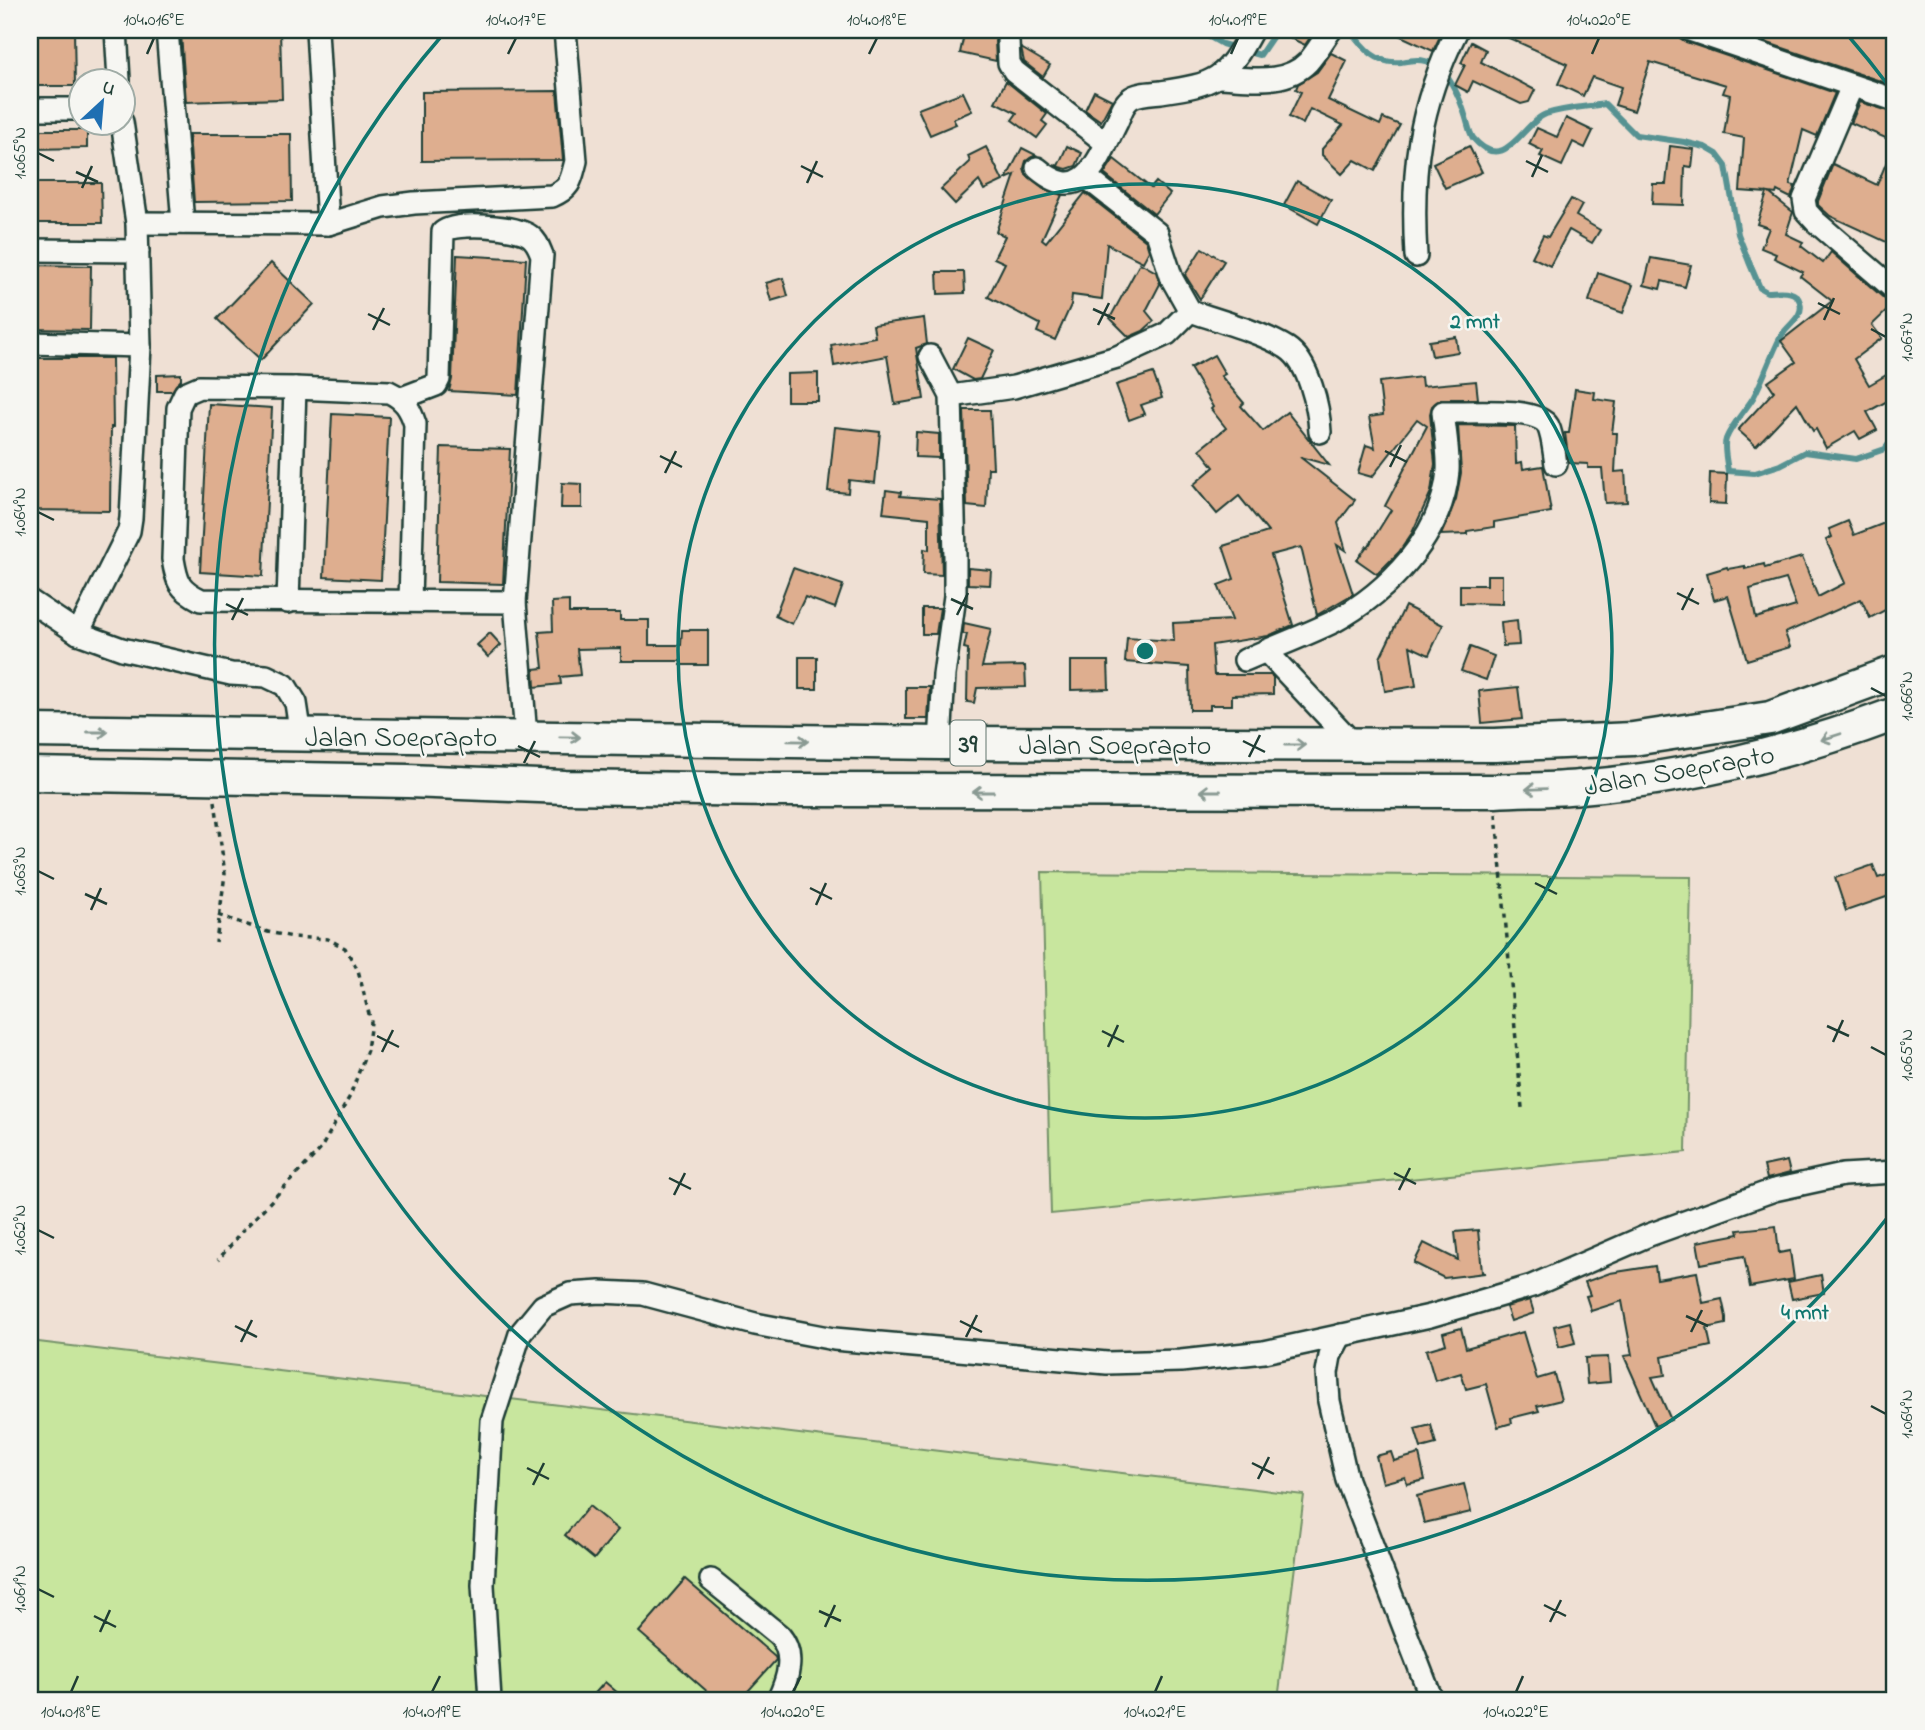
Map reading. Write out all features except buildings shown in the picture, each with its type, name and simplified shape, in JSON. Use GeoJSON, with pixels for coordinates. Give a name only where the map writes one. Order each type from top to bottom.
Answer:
{"type":"FeatureCollection","features":[{"type":"Feature","properties":{"kind":"highway","name":"Jalan Soeprapto"},"geometry":{"type":"LineString","coordinates":[[30,732],[940,743],[1494,745],[1633,739],[1770,718],[1895,671]]}},
{"type":"Feature","properties":{"kind":"highway","name":"Jalan Soeprapto"},"geometry":{"type":"LineString","coordinates":[[30,774],[212,779],[408,780],[565,787],[775,790],[1494,791],[1579,787],[1661,777],[1775,754],[1895,714]]}},
{"type":"Feature","properties":{"kind":"street"},"geometry":{"type":"LineString","coordinates":[[116,30],[118,66]]}},
{"type":"Feature","properties":{"kind":"street"},"geometry":{"type":"LineString","coordinates":[[167,30],[183,223]]}},
{"type":"Feature","properties":{"kind":"street"},"geometry":{"type":"LineString","coordinates":[[317,30],[328,224]]}},
{"type":"Feature","properties":{"kind":"street"},"geometry":{"type":"LineString","coordinates":[[137,223],[328,224],[383,207],[552,196],[564,191],[571,181],[576,161],[565,30]]}},
{"type":"Feature","properties":{"kind":"street"},"geometry":{"type":"LineString","coordinates":[[1224,71],[1284,78],[1309,61],[1331,30]]}},
{"type":"Feature","properties":{"kind":"street"},"geometry":{"type":"LineString","coordinates":[[1416,256],[1413,202],[1421,126],[1442,60],[1457,30]]}},
{"type":"Feature","properties":{"kind":"street"},"geometry":{"type":"LineString","coordinates":[[1690,30],[1895,100]]}},
{"type":"Feature","properties":{"kind":"street"},"geometry":{"type":"LineString","coordinates":[[1037,168],[1061,183],[1075,184],[1086,177],[1131,97],[1198,87],[1224,71],[1248,37]]}},
{"type":"Feature","properties":{"kind":"street"},"geometry":{"type":"LineString","coordinates":[[1008,41],[1009,63],[1014,71],[1106,144]]}},
{"type":"Feature","properties":{"kind":"street"},"geometry":{"type":"LineString","coordinates":[[1852,86],[1804,199],[1806,211],[1895,290]]}},
{"type":"Feature","properties":{"kind":"street"},"geometry":{"type":"LineString","coordinates":[[30,109],[66,109]]}},
{"type":"Feature","properties":{"kind":"street"},"geometry":{"type":"LineString","coordinates":[[78,633],[129,531],[141,345],[137,223],[124,136]]}},
{"type":"Feature","properties":{"kind":"street"},"geometry":{"type":"LineString","coordinates":[[1086,177],[1157,233],[1172,279],[1190,311],[1266,339],[1294,354],[1303,366],[1320,412],[1320,432]]}},
{"type":"Feature","properties":{"kind":"street"},"geometry":{"type":"LineString","coordinates":[[402,398],[436,384],[439,379],[443,232],[452,227],[504,228],[531,236],[542,255],[515,602],[526,736]]}},
{"type":"Feature","properties":{"kind":"street"},"geometry":{"type":"LineString","coordinates":[[30,250],[138,251]]}},
{"type":"Feature","properties":{"kind":"street"},"geometry":{"type":"LineString","coordinates":[[951,396],[1014,387],[1117,357],[1167,334],[1190,311]]}},
{"type":"Feature","properties":{"kind":"street"},"geometry":{"type":"LineString","coordinates":[[30,343],[141,345]]}},
{"type":"Feature","properties":{"kind":"street"},"geometry":{"type":"LineString","coordinates":[[930,356],[951,396],[955,596],[944,675],[940,743]]}},
{"type":"Feature","properties":{"kind":"street"},"geometry":{"type":"LineString","coordinates":[[410,601],[415,424],[411,411],[402,398],[388,392],[296,388],[199,387],[185,393],[178,408],[173,559],[177,580],[184,591],[201,600],[515,602]]}},
{"type":"Feature","properties":{"kind":"street"},"geometry":{"type":"LineString","coordinates":[[288,602],[296,388]]}},
{"type":"Feature","properties":{"kind":"street"},"geometry":{"type":"LineString","coordinates":[[1244,660],[1334,621],[1382,589],[1422,543],[1439,509],[1448,471],[1443,412],[1522,413],[1538,417],[1548,426],[1556,464]]}},
{"type":"Feature","properties":{"kind":"street"},"geometry":{"type":"LineString","coordinates":[[30,601],[78,633],[122,649],[231,674],[267,676],[285,685],[291,694],[296,703],[301,736]]}},
{"type":"Feature","properties":{"kind":"street"},"geometry":{"type":"LineString","coordinates":[[1266,651],[1345,735],[1351,745]]}},
{"type":"Feature","properties":{"kind":"street"},"geometry":{"type":"LineString","coordinates":[[490,1700],[484,1584],[492,1421],[520,1334],[543,1306],[570,1294],[643,1294],[755,1324],[834,1339],[1107,1363],[1181,1361],[1264,1352],[1430,1316],[1532,1286],[1649,1235],[1774,1190],[1843,1175],[1895,1171]]}},
{"type":"Feature","properties":{"kind":"street"},"geometry":{"type":"LineString","coordinates":[[1341,1335],[1330,1356],[1326,1373],[1329,1401],[1347,1480],[1432,1700]]}},
{"type":"Feature","properties":{"kind":"street"},"geometry":{"type":"LineString","coordinates":[[711,1580],[787,1644],[787,1681],[778,1700]]}},
{"type":"Feature","properties":{"kind":"path"},"geometry":{"type":"LineString","coordinates":[[212,779],[225,874],[216,942]]}},
{"type":"Feature","properties":{"kind":"path"},"geometry":{"type":"LineString","coordinates":[[1494,791],[1518,1092],[1522,1108]]}},
{"type":"Feature","properties":{"kind":"path"},"geometry":{"type":"LineString","coordinates":[[218,915],[268,932],[328,939],[345,948],[358,970],[371,1022],[367,1050],[350,1096],[320,1150],[218,1260]]}},
{"type":"Feature","properties":{"kind":"green space"},"geometry":{"type":"Polygon","coordinates":[[[1042,872],[1691,877],[1686,1152],[1051,1214],[1042,872]]]}},
{"type":"Feature","properties":{"kind":"green space"},"geometry":{"type":"Polygon","coordinates":[[[30,1341],[1304,1495],[1278,1700],[30,1700],[30,1341]]]}},
{"type":"Feature","properties":{"kind":"waterway"},"geometry":{"type":"LineString","coordinates":[[1197,30],[1222,44],[1260,55],[1277,30]]}},
{"type":"Feature","properties":{"kind":"waterway"},"geometry":{"type":"LineString","coordinates":[[1350,30],[1366,49],[1378,58],[1392,62],[1425,61],[1439,69],[1458,95],[1473,138],[1484,148],[1495,152],[1512,144],[1537,119],[1546,114],[1605,104],[1636,135],[1684,142],[1705,147],[1717,154],[1726,166],[1738,234],[1760,288],[1767,292],[1795,295],[1801,307],[1797,317],[1780,338],[1753,398],[1726,439],[1728,471],[1755,473],[1780,465],[1805,452],[1856,459],[1885,449],[1895,436]]}}]}
